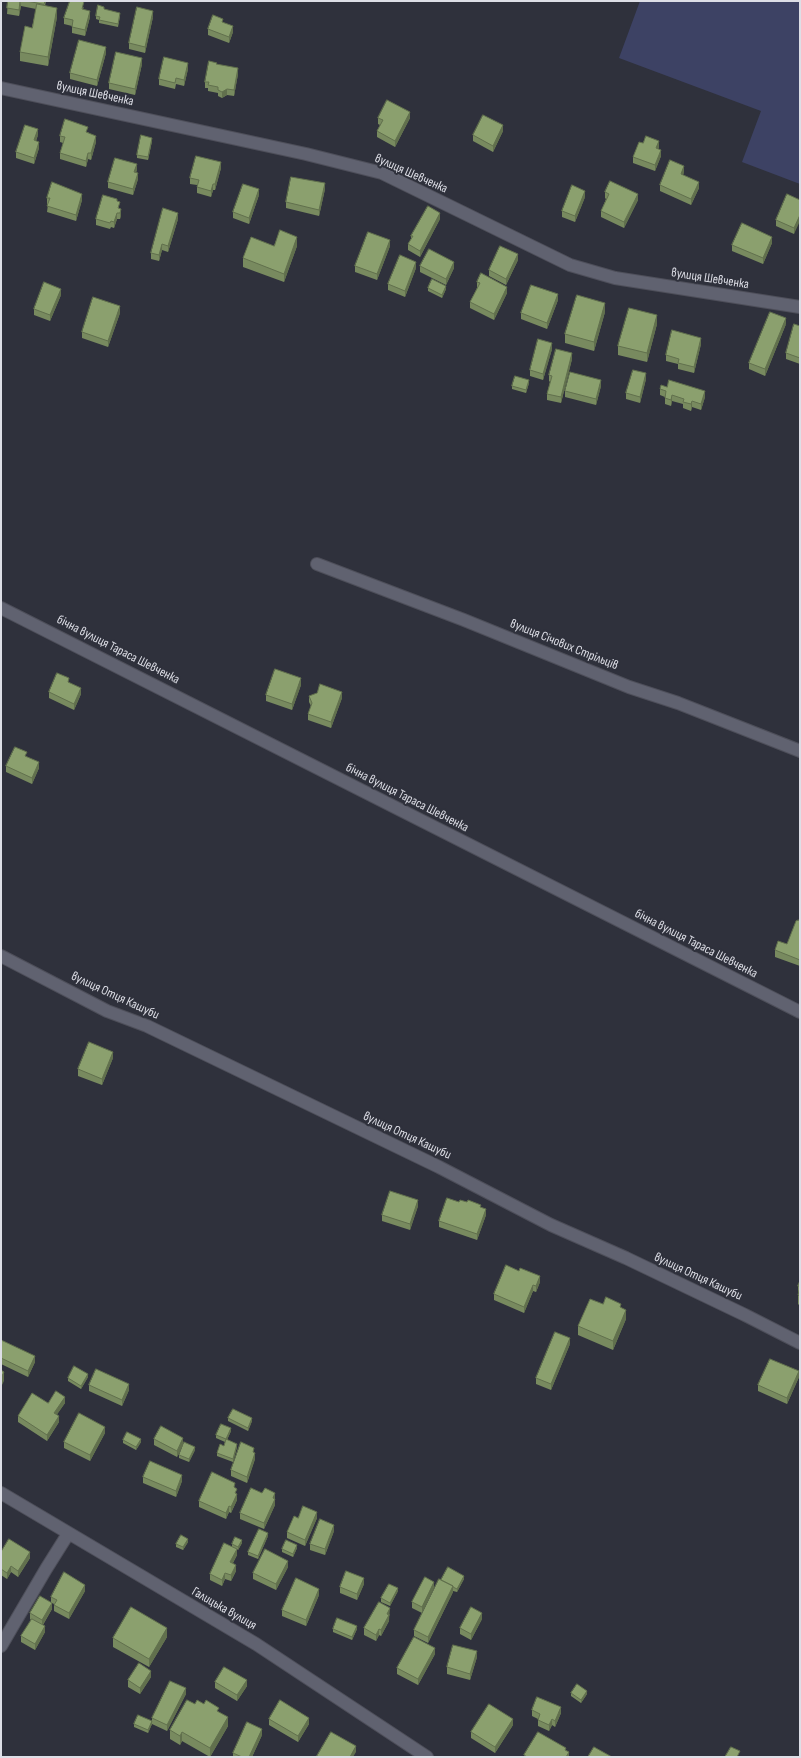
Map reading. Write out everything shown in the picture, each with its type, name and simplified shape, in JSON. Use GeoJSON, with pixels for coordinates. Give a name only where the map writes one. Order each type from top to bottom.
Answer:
{"type":"FeatureCollection","features":[{"type":"Feature","properties":{"kind":"street","name":"вулиця Шевченка"},"geometry":{"type":"LineString","coordinates":[[1,88],[306,154],[382,173],[570,265],[615,278],[800,307]]}},
{"type":"Feature","properties":{"kind":"street","name":"вулиця Січових Стрільців"},"geometry":{"type":"LineString","coordinates":[[317,564],[464,620],[629,687],[678,704],[800,751]]}},
{"type":"Feature","properties":{"kind":"street","name":"бічна вулиця Тараса Шевченка"},"geometry":{"type":"LineString","coordinates":[[1,608],[800,1012]]}},
{"type":"Feature","properties":{"kind":"street","name":"вулиця Отця Кашуби"},"geometry":{"type":"LineString","coordinates":[[1,956],[107,1011],[147,1026],[439,1167],[551,1225],[696,1291],[800,1343]]}},
{"type":"Feature","properties":{"kind":"street","name":"Галицька вулиця"},"geometry":{"type":"LineString","coordinates":[[1,1493],[256,1644],[427,1757]]}},
{"type":"Feature","properties":{"kind":"street"},"geometry":{"type":"LineString","coordinates":[[1,1646],[68,1534]]}},
{"type":"Feature","properties":{"kind":"shaded area"},"geometry":{"type":"Polygon","coordinates":[[[640,1],[800,1],[800,184],[742,162],[761,111],[619,58],[640,1]]]}},
{"type":"Feature","properties":{"kind":"building"},"geometry":{"type":"Polygon","coordinates":[[[8,1],[20,1],[19,10],[7,8],[8,1]]]}},
{"type":"Feature","properties":{"kind":"building"},"geometry":{"type":"Polygon","coordinates":[[[27,1],[45,1],[44,4],[27,1]]]}},
{"type":"Feature","properties":{"kind":"building"},"geometry":{"type":"Polygon","coordinates":[[[70,1],[84,1],[82,9],[90,11],[85,30],[72,27],[73,20],[64,18],[70,1]]]}},
{"type":"Feature","properties":{"kind":"building"},"geometry":{"type":"Polygon","coordinates":[[[37,4],[57,8],[48,57],[20,52],[25,26],[32,28],[37,4]]]}},
{"type":"Feature","properties":{"kind":"building"},"geometry":{"type":"Polygon","coordinates":[[[98,5],[104,7],[104,9],[120,13],[118,24],[99,20],[100,17],[96,16],[98,5]]]}},
{"type":"Feature","properties":{"kind":"building"},"geometry":{"type":"Polygon","coordinates":[[[137,7],[153,11],[145,47],[129,43],[137,7]]]}},
{"type":"Feature","properties":{"kind":"building"},"geometry":{"type":"Polygon","coordinates":[[[213,15],[223,19],[222,22],[233,26],[229,37],[208,29],[213,15]]]}},
{"type":"Feature","properties":{"kind":"building"},"geometry":{"type":"Polygon","coordinates":[[[79,40],[106,47],[97,80],[70,73],[79,40]]]}},
{"type":"Feature","properties":{"kind":"building"},"geometry":{"type":"Polygon","coordinates":[[[116,52],[142,58],[135,89],[109,83],[116,52]]]}},
{"type":"Feature","properties":{"kind":"building"},"geometry":{"type":"Polygon","coordinates":[[[164,57],[188,63],[184,80],[176,78],[175,83],[159,79],[164,57]]]}},
{"type":"Feature","properties":{"kind":"building"},"geometry":{"type":"Polygon","coordinates":[[[209,61],[217,63],[216,64],[238,68],[234,90],[227,89],[222,92],[218,90],[218,87],[208,85],[209,82],[205,82],[209,61]]]}},
{"type":"Feature","properties":{"kind":"building"},"geometry":{"type":"Polygon","coordinates":[[[387,100],[410,112],[395,141],[377,131],[383,120],[378,118],[387,100]]]}},
{"type":"Feature","properties":{"kind":"building"},"geometry":{"type":"Polygon","coordinates":[[[483,115],[503,125],[493,146],[473,135],[483,115]]]}},
{"type":"Feature","properties":{"kind":"building"},"geometry":{"type":"Polygon","coordinates":[[[65,119],[88,127],[86,132],[96,136],[91,153],[88,153],[86,161],[60,153],[65,137],[60,136],[65,119]]]}},
{"type":"Feature","properties":{"kind":"building"},"geometry":{"type":"Polygon","coordinates":[[[25,125],[38,129],[34,140],[39,142],[34,158],[16,152],[25,125]]]}},
{"type":"Feature","properties":{"kind":"building"},"geometry":{"type":"Polygon","coordinates":[[[141,135],[152,138],[148,157],[137,155],[141,135]]]}},
{"type":"Feature","properties":{"kind":"building"},"geometry":{"type":"Polygon","coordinates":[[[646,136],[659,141],[656,148],[661,150],[655,165],[633,157],[639,142],[643,143],[646,136]]]}},
{"type":"Feature","properties":{"kind":"building"},"geometry":{"type":"Polygon","coordinates":[[[196,156],[221,162],[215,184],[213,184],[211,191],[197,187],[199,180],[190,178],[196,156]]]}},
{"type":"Feature","properties":{"kind":"building"},"geometry":{"type":"Polygon","coordinates":[[[115,158],[137,164],[134,172],[138,173],[133,189],[108,182],[115,158]]]}},
{"type":"Feature","properties":{"kind":"building"},"geometry":{"type":"Polygon","coordinates":[[[670,160],[684,166],[681,174],[699,182],[691,199],[660,185],[670,160]]]}},
{"type":"Feature","properties":{"kind":"building"},"geometry":{"type":"Polygon","coordinates":[[[291,177],[325,183],[319,210],[286,202],[291,177]]]}},
{"type":"Feature","properties":{"kind":"building"},"geometry":{"type":"Polygon","coordinates":[[[610,181],[638,194],[624,222],[601,211],[609,194],[605,192],[610,181]]]}},
{"type":"Feature","properties":{"kind":"building"},"geometry":{"type":"Polygon","coordinates":[[[52,182],[82,194],[76,215],[47,206],[50,198],[47,198],[52,182]]]}},
{"type":"Feature","properties":{"kind":"building"},"geometry":{"type":"Polygon","coordinates":[[[243,184],[259,189],[249,218],[233,212],[243,184]]]}},
{"type":"Feature","properties":{"kind":"building"},"geometry":{"type":"Polygon","coordinates":[[[572,185],[585,191],[575,216],[562,211],[572,185]]]}},
{"type":"Feature","properties":{"kind":"building"},"geometry":{"type":"Polygon","coordinates":[[[787,194],[800,200],[800,215],[794,228],[776,220],[787,194]]]}},
{"type":"Feature","properties":{"kind":"building"},"geometry":{"type":"Polygon","coordinates":[[[103,195],[117,199],[117,201],[120,202],[118,208],[121,209],[120,213],[117,213],[114,222],[111,221],[110,223],[96,219],[103,195]]]}},
{"type":"Feature","properties":{"kind":"building"},"geometry":{"type":"Polygon","coordinates":[[[428,206],[440,213],[420,251],[408,244],[428,206]]]}},
{"type":"Feature","properties":{"kind":"building"},"geometry":{"type":"Polygon","coordinates":[[[163,208],[178,213],[168,246],[162,244],[159,255],[151,253],[163,208]]]}},
{"type":"Feature","properties":{"kind":"building"},"geometry":{"type":"Polygon","coordinates":[[[742,223],[772,237],[763,258],[732,245],[742,223]]]}},
{"type":"Feature","properties":{"kind":"building"},"geometry":{"type":"Polygon","coordinates":[[[280,230],[297,237],[284,274],[243,258],[251,237],[274,246],[280,230]]]}},
{"type":"Feature","properties":{"kind":"building"},"geometry":{"type":"Polygon","coordinates":[[[368,232],[390,240],[377,274],[355,266],[368,232]]]}},
{"type":"Feature","properties":{"kind":"building"},"geometry":{"type":"Polygon","coordinates":[[[500,246],[518,254],[506,279],[489,270],[500,246]]]}},
{"type":"Feature","properties":{"kind":"building"},"geometry":{"type":"Polygon","coordinates":[[[429,249],[454,262],[446,279],[420,266],[429,249]]]}},
{"type":"Feature","properties":{"kind":"building"},"geometry":{"type":"Polygon","coordinates":[[[400,255],[416,262],[405,291],[388,284],[400,255]]]}},
{"type":"Feature","properties":{"kind":"building"},"geometry":{"type":"Polygon","coordinates":[[[481,273],[507,287],[494,314],[470,302],[480,283],[477,282],[481,273]]]}},
{"type":"Feature","properties":{"kind":"building"},"geometry":{"type":"Polygon","coordinates":[[[432,279],[446,286],[442,295],[428,288],[432,279]]]}},
{"type":"Feature","properties":{"kind":"building"},"geometry":{"type":"Polygon","coordinates":[[[44,282],[61,289],[50,315],[34,309],[44,282]]]}},
{"type":"Feature","properties":{"kind":"building"},"geometry":{"type":"Polygon","coordinates":[[[531,285],[558,294],[547,323],[521,313],[531,285]]]}},
{"type":"Feature","properties":{"kind":"building"},"geometry":{"type":"Polygon","coordinates":[[[577,295],[605,303],[594,342],[565,334],[577,295]]]}},
{"type":"Feature","properties":{"kind":"building"},"geometry":{"type":"Polygon","coordinates":[[[93,297],[120,306],[108,341],[82,332],[93,297]]]}},
{"type":"Feature","properties":{"kind":"building"},"geometry":{"type":"Polygon","coordinates":[[[629,308],[657,315],[647,353],[618,346],[629,308]]]}},
{"type":"Feature","properties":{"kind":"building"},"geometry":{"type":"Polygon","coordinates":[[[770,312],[786,318],[765,369],[749,363],[770,312]]]}},
{"type":"Feature","properties":{"kind":"building"},"geometry":{"type":"Polygon","coordinates":[[[794,324],[800,326],[800,358],[786,353],[794,324]]]}},
{"type":"Feature","properties":{"kind":"building"},"geometry":{"type":"Polygon","coordinates":[[[672,330],[701,338],[694,367],[678,363],[679,359],[666,355],[672,330]]]}},
{"type":"Feature","properties":{"kind":"building"},"geometry":{"type":"Polygon","coordinates":[[[538,339],[552,343],[543,374],[530,370],[538,339]]]}},
{"type":"Feature","properties":{"kind":"building"},"geometry":{"type":"Polygon","coordinates":[[[556,349],[572,353],[561,397],[547,394],[552,376],[549,375],[556,349]]]}},
{"type":"Feature","properties":{"kind":"building"},"geometry":{"type":"Polygon","coordinates":[[[633,370],[646,373],[640,397],[626,393],[633,370]]]}},
{"type":"Feature","properties":{"kind":"building"},"geometry":{"type":"Polygon","coordinates":[[[570,372],[601,380],[596,399],[565,391],[570,372]]]}},
{"type":"Feature","properties":{"kind":"building"},"geometry":{"type":"Polygon","coordinates":[[[515,376],[529,380],[526,390],[512,386],[515,376]]]}},
{"type":"Feature","properties":{"kind":"building"},"geometry":{"type":"Polygon","coordinates":[[[669,380],[705,391],[701,404],[692,401],[691,404],[683,402],[684,399],[672,395],[671,400],[665,398],[666,391],[660,389],[661,385],[667,387],[669,380]]]}},
{"type":"Feature","properties":{"kind":"building"},"geometry":{"type":"Polygon","coordinates":[[[275,669],[301,678],[292,704],[266,695],[275,669]]]}},
{"type":"Feature","properties":{"kind":"building"},"geometry":{"type":"Polygon","coordinates":[[[57,673],[69,678],[68,682],[81,688],[74,704],[49,692],[57,673]]]}},
{"type":"Feature","properties":{"kind":"building"},"geometry":{"type":"Polygon","coordinates":[[[320,684],[342,692],[331,722],[308,714],[312,703],[309,696],[317,693],[320,684]]]}},
{"type":"Feature","properties":{"kind":"building"},"geometry":{"type":"Polygon","coordinates":[[[15,747],[27,752],[25,756],[39,762],[32,778],[6,766],[15,747]]]}},
{"type":"Feature","properties":{"kind":"building"},"geometry":{"type":"Polygon","coordinates":[[[800,920],[800,960],[775,950],[778,941],[787,944],[796,921],[800,920]]]}},
{"type":"Feature","properties":{"kind":"building"},"geometry":{"type":"Polygon","coordinates":[[[89,1042],[113,1052],[102,1079],[78,1069],[89,1042]]]}},
{"type":"Feature","properties":{"kind":"building"},"geometry":{"type":"Polygon","coordinates":[[[390,1191],[418,1200],[410,1224],[382,1215],[390,1191]]]}},
{"type":"Feature","properties":{"kind":"building"},"geometry":{"type":"Polygon","coordinates":[[[447,1198],[459,1202],[460,1200],[467,1202],[468,1200],[481,1205],[480,1207],[486,1209],[477,1234],[439,1221],[447,1198]]]}},
{"type":"Feature","properties":{"kind":"building"},"geometry":{"type":"Polygon","coordinates":[[[506,1265],[519,1271],[520,1268],[540,1276],[536,1286],[533,1285],[524,1307],[494,1294],[506,1265]]]}},
{"type":"Feature","properties":{"kind":"building"},"geometry":{"type":"Polygon","coordinates":[[[606,1297],[621,1304],[620,1307],[626,1310],[613,1341],[578,1326],[590,1299],[603,1304],[606,1297]]]}},
{"type":"Feature","properties":{"kind":"building"},"geometry":{"type":"Polygon","coordinates":[[[555,1332],[570,1338],[551,1384],[536,1378],[555,1332]]]}},
{"type":"Feature","properties":{"kind":"building"},"geometry":{"type":"Polygon","coordinates":[[[1,1340],[35,1356],[28,1371],[1,1358],[1,1340]]]}},
{"type":"Feature","properties":{"kind":"building"},"geometry":{"type":"Polygon","coordinates":[[[770,1359],[799,1371],[787,1398],[758,1385],[770,1359]]]}},
{"type":"Feature","properties":{"kind":"building"},"geometry":{"type":"Polygon","coordinates":[[[74,1366],[88,1374],[81,1386],[68,1378],[74,1366]]]}},
{"type":"Feature","properties":{"kind":"building"},"geometry":{"type":"Polygon","coordinates":[[[96,1369],[129,1384],[122,1400],[89,1385],[96,1369]]]}},
{"type":"Feature","properties":{"kind":"building"},"geometry":{"type":"Polygon","coordinates":[[[1,1370],[4,1372],[1,1378],[1,1370]]]}},
{"type":"Feature","properties":{"kind":"building"},"geometry":{"type":"Polygon","coordinates":[[[56,1391],[65,1397],[54,1413],[59,1416],[47,1435],[18,1416],[32,1393],[48,1403],[56,1391]]]}},
{"type":"Feature","properties":{"kind":"building"},"geometry":{"type":"Polygon","coordinates":[[[233,1409],[252,1418],[248,1428],[228,1418],[233,1409]]]}},
{"type":"Feature","properties":{"kind":"building"},"geometry":{"type":"Polygon","coordinates":[[[79,1413],[105,1427],[90,1455],[64,1442],[79,1413]]]}},
{"type":"Feature","properties":{"kind":"building"},"geometry":{"type":"Polygon","coordinates":[[[221,1424],[231,1428],[226,1439],[216,1435],[221,1424]]]}},
{"type":"Feature","properties":{"kind":"building"},"geometry":{"type":"Polygon","coordinates":[[[161,1426],[183,1438],[177,1451],[154,1439],[161,1426]]]}},
{"type":"Feature","properties":{"kind":"building"},"geometry":{"type":"Polygon","coordinates":[[[127,1432],[141,1439],[136,1447],[123,1440],[127,1432]]]}},
{"type":"Feature","properties":{"kind":"building"},"geometry":{"type":"Polygon","coordinates":[[[226,1439],[237,1444],[233,1459],[217,1453],[220,1444],[224,1446],[226,1439]]]}},
{"type":"Feature","properties":{"kind":"building"},"geometry":{"type":"Polygon","coordinates":[[[184,1442],[195,1447],[189,1459],[179,1455],[184,1442]]]}},
{"type":"Feature","properties":{"kind":"building"},"geometry":{"type":"Polygon","coordinates":[[[241,1442],[254,1448],[253,1452],[255,1453],[247,1477],[231,1470],[241,1442]]]}},
{"type":"Feature","properties":{"kind":"building"},"geometry":{"type":"Polygon","coordinates":[[[150,1461],[182,1475],[176,1491],[143,1477],[150,1461]]]}},
{"type":"Feature","properties":{"kind":"building"},"geometry":{"type":"Polygon","coordinates":[[[212,1472],[235,1483],[234,1487],[237,1489],[235,1493],[237,1494],[231,1507],[229,1506],[226,1513],[199,1501],[212,1472]]]}},
{"type":"Feature","properties":{"kind":"building"},"geometry":{"type":"Polygon","coordinates":[[[251,1488],[262,1493],[265,1488],[275,1493],[273,1498],[275,1499],[264,1523],[240,1513],[251,1488]]]}},
{"type":"Feature","properties":{"kind":"building"},"geometry":{"type":"Polygon","coordinates":[[[303,1506],[317,1512],[305,1540],[287,1532],[294,1516],[298,1518],[303,1506]]]}},
{"type":"Feature","properties":{"kind":"building"},"geometry":{"type":"Polygon","coordinates":[[[320,1519],[334,1525],[325,1549],[310,1544],[320,1519]]]}},
{"type":"Feature","properties":{"kind":"building"},"geometry":{"type":"Polygon","coordinates":[[[259,1529],[268,1533],[258,1556],[248,1552],[259,1529]]]}},
{"type":"Feature","properties":{"kind":"building"},"geometry":{"type":"Polygon","coordinates":[[[181,1535],[188,1539],[183,1547],[176,1544],[181,1535]]]}},
{"type":"Feature","properties":{"kind":"building"},"geometry":{"type":"Polygon","coordinates":[[[235,1537],[242,1540],[238,1547],[232,1544],[235,1537]]]}},
{"type":"Feature","properties":{"kind":"building"},"geometry":{"type":"Polygon","coordinates":[[[9,1539],[30,1552],[18,1571],[11,1566],[7,1573],[1,1569],[1,1552],[9,1539]]]}},
{"type":"Feature","properties":{"kind":"building"},"geometry":{"type":"Polygon","coordinates":[[[286,1540],[297,1545],[293,1554],[282,1549],[286,1540]]]}},
{"type":"Feature","properties":{"kind":"building"},"geometry":{"type":"Polygon","coordinates":[[[224,1543],[237,1549],[230,1562],[236,1565],[231,1575],[225,1573],[222,1580],[210,1574],[224,1543]]]}},
{"type":"Feature","properties":{"kind":"building"},"geometry":{"type":"Polygon","coordinates":[[[265,1549],[288,1561],[276,1584],[253,1573],[265,1549]]]}},
{"type":"Feature","properties":{"kind":"building"},"geometry":{"type":"Polygon","coordinates":[[[448,1567],[464,1576],[457,1589],[441,1580],[448,1567]]]}},
{"type":"Feature","properties":{"kind":"building"},"geometry":{"type":"Polygon","coordinates":[[[346,1571],[364,1578],[357,1594],[340,1587],[346,1571]]]}},
{"type":"Feature","properties":{"kind":"building"},"geometry":{"type":"Polygon","coordinates":[[[64,1572],[85,1585],[69,1613],[54,1605],[57,1600],[51,1597],[64,1572]]]}},
{"type":"Feature","properties":{"kind":"building"},"geometry":{"type":"Polygon","coordinates":[[[425,1577],[434,1582],[422,1607],[412,1602],[425,1577]]]}},
{"type":"Feature","properties":{"kind":"building"},"geometry":{"type":"Polygon","coordinates":[[[296,1578],[319,1589],[306,1620],[282,1610],[296,1578]]]}},
{"type":"Feature","properties":{"kind":"building"},"geometry":{"type":"Polygon","coordinates":[[[439,1579],[453,1586],[428,1637],[414,1630],[439,1579]]]}},
{"type":"Feature","properties":{"kind":"building"},"geometry":{"type":"Polygon","coordinates":[[[389,1584],[398,1588],[390,1603],[381,1598],[389,1584]]]}},
{"type":"Feature","properties":{"kind":"building"},"geometry":{"type":"Polygon","coordinates":[[[40,1596],[52,1603],[42,1620],[30,1613],[40,1596]]]}},
{"type":"Feature","properties":{"kind":"building"},"geometry":{"type":"Polygon","coordinates":[[[379,1602],[390,1608],[387,1614],[389,1615],[381,1630],[379,1629],[376,1635],[364,1628],[379,1602]]]}},
{"type":"Feature","properties":{"kind":"building"},"geometry":{"type":"Polygon","coordinates":[[[131,1607],[167,1628],[149,1659],[113,1638],[131,1607]]]}},
{"type":"Feature","properties":{"kind":"building"},"geometry":{"type":"Polygon","coordinates":[[[471,1607],[482,1613],[471,1634],[460,1628],[471,1607]]]}},
{"type":"Feature","properties":{"kind":"building"},"geometry":{"type":"Polygon","coordinates":[[[337,1618],[357,1626],[352,1637],[333,1629],[337,1618]]]}},
{"type":"Feature","properties":{"kind":"building"},"geometry":{"type":"Polygon","coordinates":[[[32,1619],[45,1626],[35,1644],[21,1636],[32,1619]]]}},
{"type":"Feature","properties":{"kind":"building"},"geometry":{"type":"Polygon","coordinates":[[[414,1637],[435,1648],[418,1679],[397,1668],[414,1637]]]}},
{"type":"Feature","properties":{"kind":"building"},"geometry":{"type":"Polygon","coordinates":[[[453,1645],[477,1651],[470,1674],[447,1667],[453,1645]]]}},
{"type":"Feature","properties":{"kind":"building"},"geometry":{"type":"Polygon","coordinates":[[[139,1663],[151,1671],[140,1688],[128,1680],[139,1663]]]}},
{"type":"Feature","properties":{"kind":"building"},"geometry":{"type":"Polygon","coordinates":[[[224,1667],[247,1680],[237,1695],[215,1682],[224,1667]]]}},
{"type":"Feature","properties":{"kind":"building"},"geometry":{"type":"Polygon","coordinates":[[[170,1681],[186,1688],[167,1725],[152,1718],[170,1681]]]}},
{"type":"Feature","properties":{"kind":"building"},"geometry":{"type":"Polygon","coordinates":[[[577,1684],[587,1691],[581,1700],[571,1693],[577,1684]]]}},
{"type":"Feature","properties":{"kind":"building"},"geometry":{"type":"Polygon","coordinates":[[[537,1697],[561,1707],[555,1721],[552,1719],[549,1725],[538,1720],[540,1714],[532,1710],[537,1697]]]}},
{"type":"Feature","properties":{"kind":"building"},"geometry":{"type":"Polygon","coordinates":[[[187,1700],[195,1704],[197,1700],[204,1704],[206,1700],[219,1708],[217,1711],[228,1717],[210,1748],[182,1732],[180,1736],[170,1730],[187,1700]]]}},
{"type":"Feature","properties":{"kind":"building"},"geometry":{"type":"Polygon","coordinates":[[[280,1700],[309,1718],[298,1736],[269,1719],[280,1700]]]}},
{"type":"Feature","properties":{"kind":"building"},"geometry":{"type":"Polygon","coordinates":[[[489,1704],[513,1719],[495,1747],[471,1732],[489,1704]]]}},
{"type":"Feature","properties":{"kind":"building"},"geometry":{"type":"Polygon","coordinates":[[[138,1715],[152,1721],[148,1730],[134,1724],[138,1715]]]}},
{"type":"Feature","properties":{"kind":"building"},"geometry":{"type":"Polygon","coordinates":[[[247,1722],[262,1729],[249,1757],[242,1757],[233,1753],[247,1722]]]}},
{"type":"Feature","properties":{"kind":"building"},"geometry":{"type":"Polygon","coordinates":[[[331,1732],[356,1746],[350,1757],[317,1756],[331,1732]]]}},
{"type":"Feature","properties":{"kind":"building"},"geometry":{"type":"Polygon","coordinates":[[[538,1732],[566,1748],[565,1750],[569,1752],[566,1757],[527,1757],[524,1755],[538,1732]]]}},
{"type":"Feature","properties":{"kind":"building"},"geometry":{"type":"Polygon","coordinates":[[[594,1747],[612,1757],[588,1757],[594,1747]]]}},
{"type":"Feature","properties":{"kind":"building"},"geometry":{"type":"Polygon","coordinates":[[[731,1747],[740,1751],[737,1757],[725,1757],[731,1747]]]}}]}
